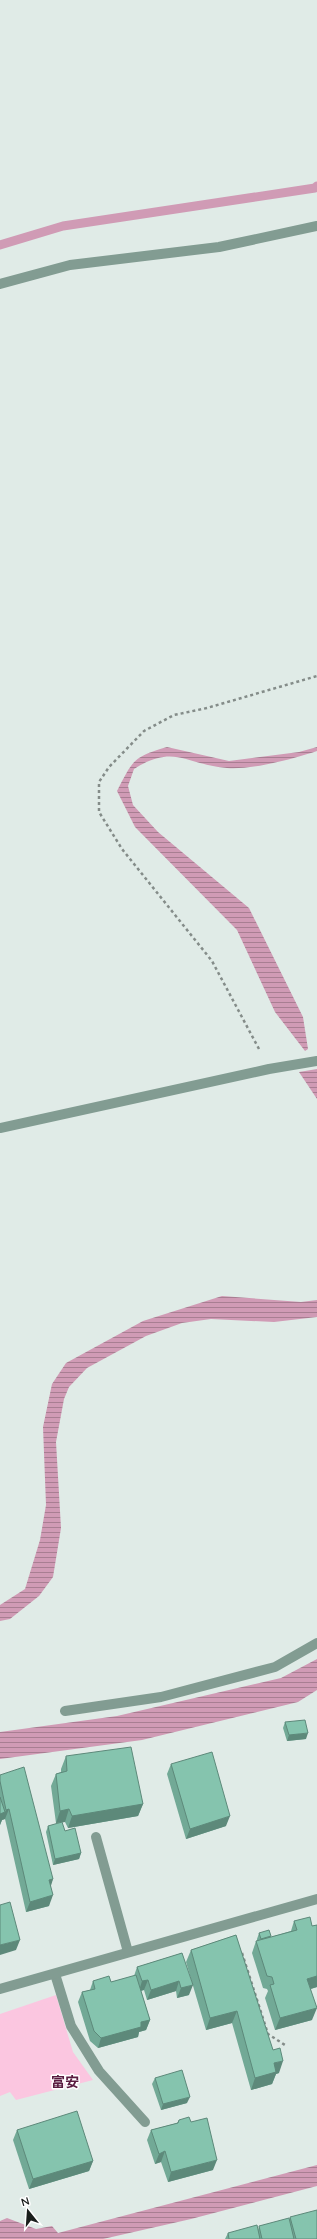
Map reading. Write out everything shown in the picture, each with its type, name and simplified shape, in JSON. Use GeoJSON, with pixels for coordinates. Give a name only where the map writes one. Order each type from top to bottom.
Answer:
{"type":"FeatureCollection","features":[{"type":"Feature","properties":{"kind":"street"},"geometry":{"type":"LineString","coordinates":[[0,284],[70,266],[219,248],[317,226]]}},
{"type":"Feature","properties":{"kind":"street"},"geometry":{"type":"LineString","coordinates":[[0,1128],[269,1069],[317,1061]]}},
{"type":"Feature","properties":{"kind":"street"},"geometry":{"type":"LineString","coordinates":[[65,1711],[161,1697],[275,1668],[317,1643]]}},
{"type":"Feature","properties":{"kind":"street"},"geometry":{"type":"LineString","coordinates":[[96,1836],[128,1952]]}},
{"type":"Feature","properties":{"kind":"street"},"geometry":{"type":"LineString","coordinates":[[0,1989],[317,1899]]}},
{"type":"Feature","properties":{"kind":"street"},"geometry":{"type":"LineString","coordinates":[[55,1974],[71,2026],[99,2071],[145,2122]]}},
{"type":"Feature","properties":{"kind":"path"},"geometry":{"type":"LineString","coordinates":[[269,1069],[212,961],[122,850],[99,812],[99,782],[109,767],[144,731],[174,715],[207,708],[317,676]]}},
{"type":"Feature","properties":{"kind":"path"},"geometry":{"type":"LineString","coordinates":[[232,1922],[268,2034],[285,2045]]}},
{"type":"Feature","properties":{"kind":"shaded area"},"geometry":{"type":"Polygon","coordinates":[[[167,747],[229,761],[299,752],[317,747],[317,751],[296,757],[260,766],[237,768],[213,766],[171,756],[160,757],[148,761],[134,769],[128,786],[133,805],[158,832],[249,908],[303,1017],[308,1049],[305,1051],[275,1012],[237,930],[135,827],[117,791],[127,772],[135,761],[140,757],[156,750],[167,747]]]}},
{"type":"Feature","properties":{"kind":"shaded area"},"geometry":{"type":"Polygon","coordinates":[[[317,1069],[317,1099],[299,1072],[317,1069]]]}},
{"type":"Feature","properties":{"kind":"shaded area"},"geometry":{"type":"Polygon","coordinates":[[[222,1296],[301,1302],[317,1300],[317,1317],[274,1322],[211,1319],[182,1323],[146,1336],[87,1368],[69,1387],[64,1399],[56,1442],[61,1528],[53,1577],[39,1596],[10,1619],[0,1621],[0,1605],[25,1589],[40,1540],[46,1505],[43,1427],[52,1384],[66,1363],[143,1321],[222,1296]]]}},
{"type":"Feature","properties":{"kind":"shaded area"},"geometry":{"type":"Polygon","coordinates":[[[317,1659],[317,1690],[298,1702],[142,1740],[0,1759],[0,1732],[117,1716],[281,1678],[317,1659]]]}},
{"type":"Feature","properties":{"kind":"shaded area"},"geometry":{"type":"Polygon","coordinates":[[[56,1995],[73,2052],[93,2080],[16,2100],[10,2092],[0,2096],[0,2014],[56,1995]]]}},
{"type":"Feature","properties":{"kind":"shaded area"},"geometry":{"type":"Polygon","coordinates":[[[317,2165],[317,2186],[191,2219],[103,2239],[0,2239],[0,2221],[7,2218],[36,2229],[52,2226],[58,2233],[317,2165]]]}},
{"type":"Feature","properties":{"kind":"building"},"geometry":{"type":"Polygon","coordinates":[[[305,1720],[308,1733],[289,1735],[285,1722],[305,1720]]]}},
{"type":"Feature","properties":{"kind":"building"},"geometry":{"type":"Polygon","coordinates":[[[131,1747],[143,1804],[72,1816],[69,1809],[60,1811],[56,1774],[67,1771],[66,1756],[131,1747]]]}},
{"type":"Feature","properties":{"kind":"building"},"geometry":{"type":"Polygon","coordinates":[[[212,1752],[230,1816],[190,1829],[171,1764],[212,1752]]]}},
{"type":"Feature","properties":{"kind":"building"},"geometry":{"type":"Polygon","coordinates":[[[24,1767],[53,1879],[49,1880],[53,1895],[30,1902],[9,1809],[6,1810],[0,1781],[0,1775],[24,1767]]]}},
{"type":"Feature","properties":{"kind":"building"},"geometry":{"type":"Polygon","coordinates":[[[0,1797],[5,1812],[0,1814],[0,1797]]]}},
{"type":"Feature","properties":{"kind":"building"},"geometry":{"type":"Polygon","coordinates":[[[62,1822],[65,1831],[75,1828],[81,1853],[55,1859],[48,1826],[62,1822]]]}},
{"type":"Feature","properties":{"kind":"building"},"geometry":{"type":"Polygon","coordinates":[[[10,1902],[20,1940],[0,1945],[0,1905],[10,1902]]]}},
{"type":"Feature","properties":{"kind":"building"},"geometry":{"type":"Polygon","coordinates":[[[310,1917],[312,1926],[317,1925],[317,1976],[307,1979],[317,2008],[280,2018],[270,1985],[274,1984],[272,1977],[267,1976],[256,1941],[297,1930],[294,1921],[310,1917]]]}},
{"type":"Feature","properties":{"kind":"building"},"geometry":{"type":"Polygon","coordinates":[[[269,1930],[271,1936],[261,1939],[259,1933],[269,1930]]]}},
{"type":"Feature","properties":{"kind":"building"},"geometry":{"type":"Polygon","coordinates":[[[236,1935],[273,2050],[280,2048],[283,2061],[274,2063],[276,2072],[255,2078],[237,2011],[210,2018],[191,1950],[236,1935]]]}},
{"type":"Feature","properties":{"kind":"building"},"geometry":{"type":"Polygon","coordinates":[[[182,1953],[193,1985],[181,1988],[179,1981],[151,1990],[148,1980],[142,1981],[137,1967],[182,1953]]]}},
{"type":"Feature","properties":{"kind":"building"},"geometry":{"type":"Polygon","coordinates":[[[136,1975],[150,2020],[141,2022],[141,2027],[101,2038],[94,2031],[82,1992],[95,1989],[93,1981],[109,1976],[111,1982],[136,1975]]]}},
{"type":"Feature","properties":{"kind":"building"},"geometry":{"type":"Polygon","coordinates":[[[182,2070],[190,2097],[163,2104],[155,2078],[182,2070]]]}},
{"type":"Feature","properties":{"kind":"building"},"geometry":{"type":"Polygon","coordinates":[[[77,2111],[93,2161],[33,2179],[17,2130],[77,2111]]]}},
{"type":"Feature","properties":{"kind":"building"},"geometry":{"type":"Polygon","coordinates":[[[189,2117],[191,2122],[207,2118],[217,2160],[171,2172],[165,2151],[159,2154],[151,2130],[178,2123],[179,2120],[189,2117]]]}},
{"type":"Feature","properties":{"kind":"building"},"geometry":{"type":"Polygon","coordinates":[[[317,2210],[317,2239],[296,2239],[290,2217],[317,2210]]]}},
{"type":"Feature","properties":{"kind":"building"},"geometry":{"type":"Polygon","coordinates":[[[289,2218],[294,2239],[262,2239],[259,2226],[289,2218]]]}},
{"type":"Feature","properties":{"kind":"building"},"geometry":{"type":"Polygon","coordinates":[[[257,2225],[260,2239],[229,2239],[228,2233],[257,2225]]]}},
{"type":"Feature","properties":{"kind":"waterway"},"geometry":{"type":"LineString","coordinates":[[0,245],[63,226],[315,188],[317,186]]}},
{"type":"Feature","properties":{"kind":"district","name":"富安"},"geometry":{"type":"Point","coordinates":[65,2082]}}]}
